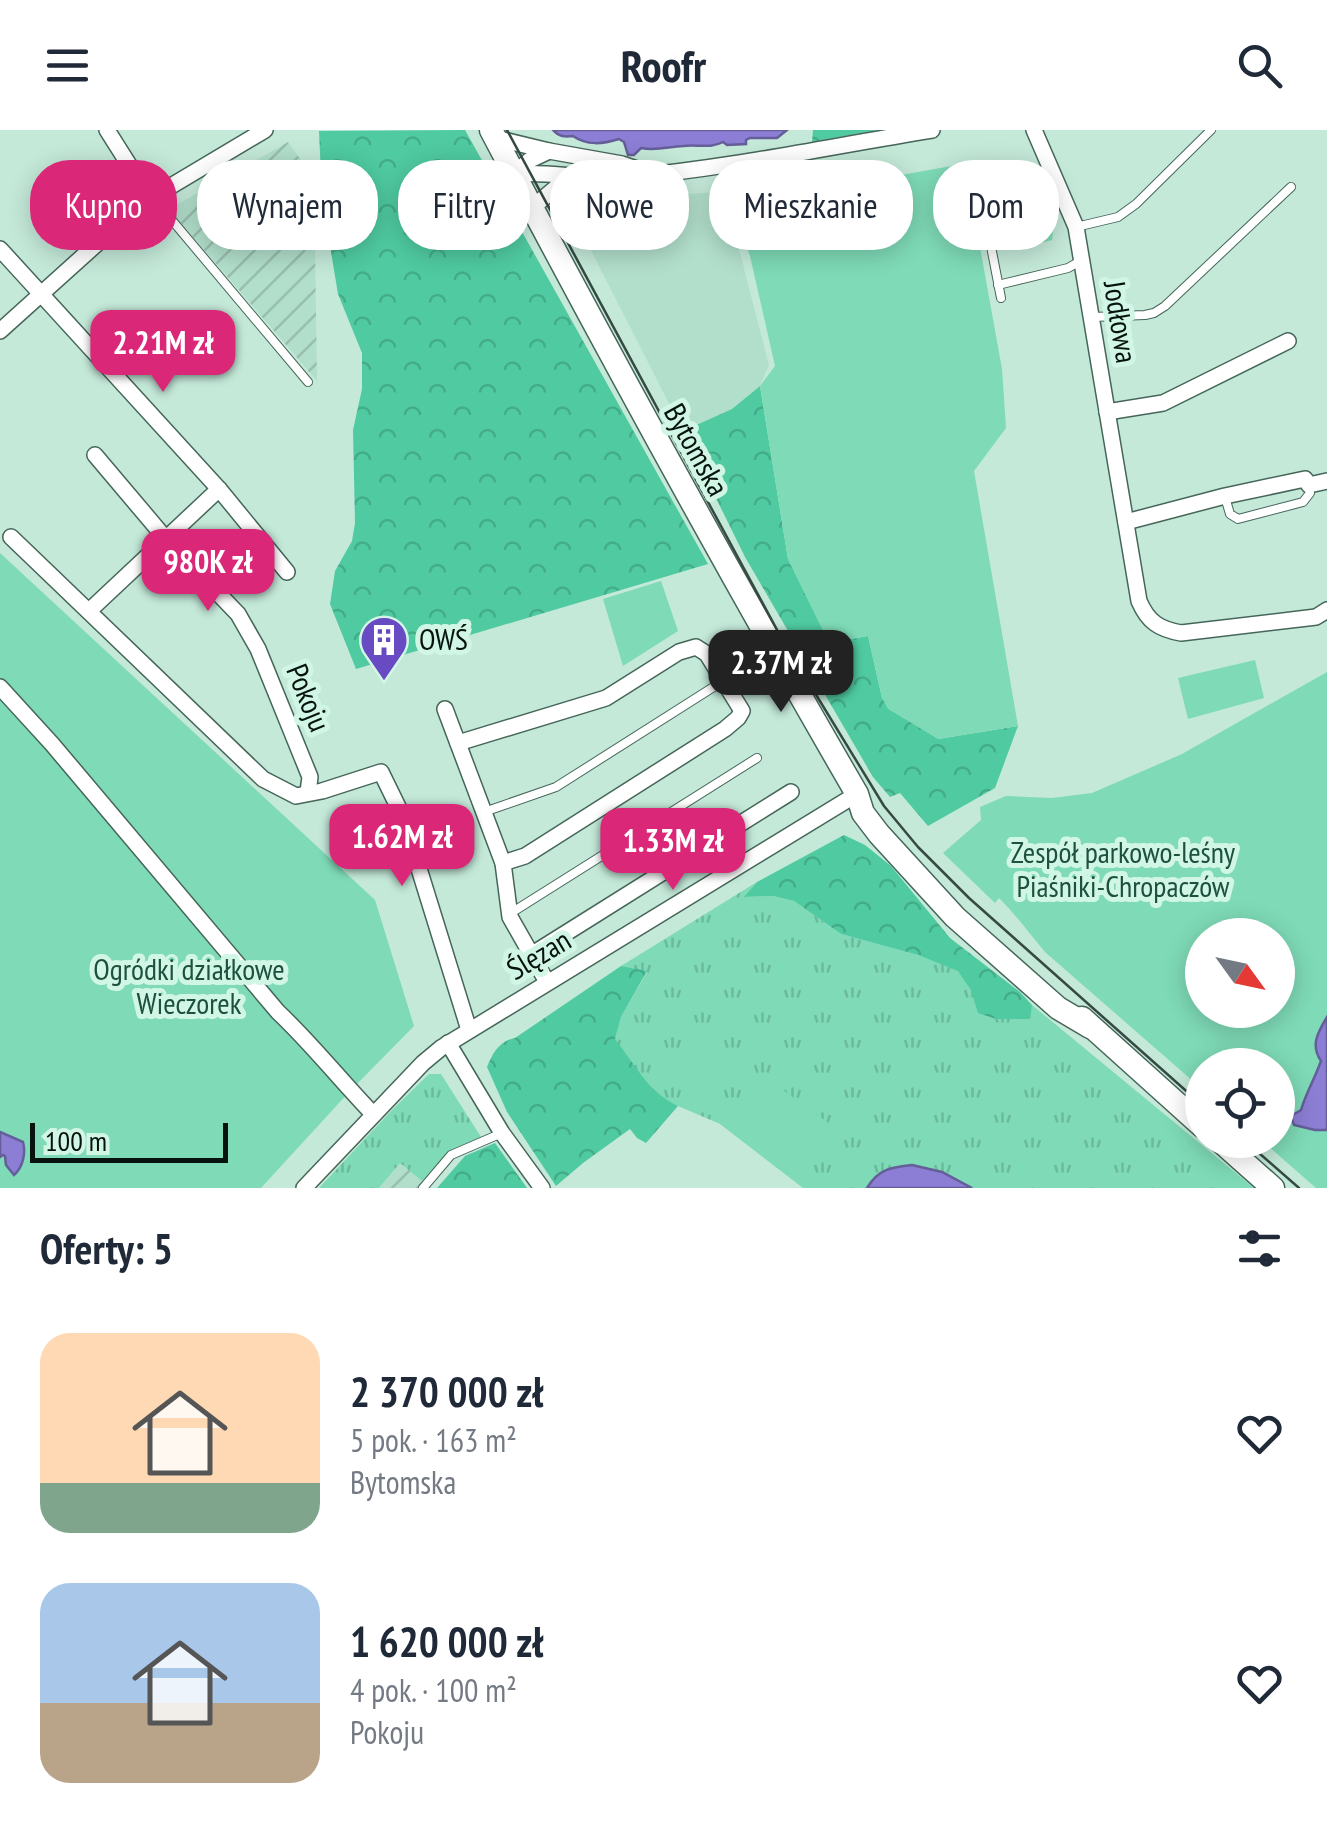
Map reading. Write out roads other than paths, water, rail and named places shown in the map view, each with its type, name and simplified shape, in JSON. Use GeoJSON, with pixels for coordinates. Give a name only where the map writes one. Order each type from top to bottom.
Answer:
{"type":"FeatureCollection","features":[{"type":"Feature","properties":{"kind":"main road","name":"Bytomska"},"geometry":{"type":"LineString","coordinates":[[493,134],[507,160]]}},
{"type":"Feature","properties":{"kind":"main road","name":"Bytomska"},"geometry":{"type":"LineString","coordinates":[[530,204],[750,610],[857,794],[863,813],[944,905],[1058,1008],[1090,1027],[1185,1111]]}},
{"type":"Feature","properties":{"kind":"main road"},"geometry":{"type":"LineString","coordinates":[[1239,1158],[1273,1188]]}},
{"type":"Feature","properties":{"kind":"street"},"geometry":{"type":"LineString","coordinates":[[107,130],[128,160]]}},
{"type":"Feature","properties":{"kind":"street"},"geometry":{"type":"LineString","coordinates":[[177,182],[265,130]]}},
{"type":"Feature","properties":{"kind":"street"},"geometry":{"type":"LineString","coordinates":[[689,168],[932,130]]}},
{"type":"Feature","properties":{"kind":"street","name":"Jodłowa"},"geometry":{"type":"LineString","coordinates":[[1034,130],[1076,227],[1139,601],[1161,629],[1181,633],[1316,616],[1327,610]]}},
{"type":"Feature","properties":{"kind":"street"},"geometry":{"type":"LineString","coordinates":[[493,134],[549,152],[598,160]]}},
{"type":"Feature","properties":{"kind":"street"},"geometry":{"type":"LineString","coordinates":[[530,160],[549,152]]}},
{"type":"Feature","properties":{"kind":"street"},"geometry":{"type":"LineString","coordinates":[[532,208],[550,191]]}},
{"type":"Feature","properties":{"kind":"street"},"geometry":{"type":"LineString","coordinates":[[0,249],[219,489],[288,572]]}},
{"type":"Feature","properties":{"kind":"street"},"geometry":{"type":"LineString","coordinates":[[0,331],[91,250]]}},
{"type":"Feature","properties":{"kind":"street","name":"Jodłowa"},"geometry":{"type":"LineString","coordinates":[[1107,412],[1163,403],[1288,341]]}},
{"type":"Feature","properties":{"kind":"street","name":"Pokoju"},"geometry":{"type":"LineString","coordinates":[[95,455],[166,539],[238,614],[258,648],[310,777],[308,792]]}},
{"type":"Feature","properties":{"kind":"street"},"geometry":{"type":"LineString","coordinates":[[1126,522],[1305,479],[1308,484],[1327,481]]}},
{"type":"Feature","properties":{"kind":"street"},"geometry":{"type":"LineString","coordinates":[[89,611],[219,489]]}},
{"type":"Feature","properties":{"kind":"street"},"geometry":{"type":"LineString","coordinates":[[10,537],[263,779],[296,796],[322,792],[381,772],[408,834],[468,1030]]}},
{"type":"Feature","properties":{"kind":"street"},"geometry":{"type":"LineString","coordinates":[[458,743],[606,698],[679,652],[696,647],[707,654],[742,710],[726,729],[526,856],[503,863]]}},
{"type":"Feature","properties":{"kind":"street"},"geometry":{"type":"LineString","coordinates":[[0,686],[278,1012],[374,1114]]}},
{"type":"Feature","properties":{"kind":"street"},"geometry":{"type":"LineString","coordinates":[[444,709],[503,863],[509,914],[547,982]]}},
{"type":"Feature","properties":{"kind":"street"},"geometry":{"type":"LineString","coordinates":[[531,955],[791,792]]}},
{"type":"Feature","properties":{"kind":"street","name":"Ślęzan"},"geometry":{"type":"LineString","coordinates":[[304,1188],[428,1057],[857,794]]}},
{"type":"Feature","properties":{"kind":"street"},"geometry":{"type":"LineString","coordinates":[[741,824],[761,852]]}},
{"type":"Feature","properties":{"kind":"street"},"geometry":{"type":"LineString","coordinates":[[448,1043],[502,1132],[542,1188]]}},
{"type":"Feature","properties":{"kind":"lane"},"geometry":{"type":"LineString","coordinates":[[1076,227],[1118,217],[1212,130]]}},
{"type":"Feature","properties":{"kind":"lane"},"geometry":{"type":"LineString","coordinates":[[1092,318],[1154,313],[1165,306],[1291,188]]}},
{"type":"Feature","properties":{"kind":"lane"},"geometry":{"type":"LineString","coordinates":[[177,226],[308,382]]}},
{"type":"Feature","properties":{"kind":"lane"},"geometry":{"type":"LineString","coordinates":[[992,250],[1000,298]]}},
{"type":"Feature","properties":{"kind":"lane"},"geometry":{"type":"LineString","coordinates":[[998,285],[1068,268],[1082,260]]}},
{"type":"Feature","properties":{"kind":"lane"},"geometry":{"type":"LineString","coordinates":[[1225,496],[1230,514],[1238,519],[1303,502],[1310,492],[1308,484]]}},
{"type":"Feature","properties":{"kind":"lane"},"geometry":{"type":"LineString","coordinates":[[484,812],[556,787],[723,680]]}},
{"type":"Feature","properties":{"kind":"lane"},"geometry":{"type":"LineString","coordinates":[[509,914],[757,758]]}},
{"type":"Feature","properties":{"kind":"lane"},"geometry":{"type":"LineString","coordinates":[[424,1188],[452,1155],[502,1132]]}},
{"type":"Feature","properties":{"kind":"tram line"},"geometry":{"type":"LineString","coordinates":[[507,130],[782,639],[884,806],[969,898],[1185,1090]]}},
{"type":"Feature","properties":{"kind":"tram line"},"geometry":{"type":"LineString","coordinates":[[1265,1158],[1299,1188]]}},
{"type":"Feature","properties":{"kind":"place","name":"OWŚ"},"geometry":{"type":"Point","coordinates":[384,682]}},
{"type":"Feature","properties":{"kind":"park label","name":"Zespół parkowo-leśny Piaśniki-Chropaczów"},"geometry":{"type":"Point","coordinates":[1123,870]}},
{"type":"Feature","properties":{"kind":"park label","name":"Ogródki działkowe Wieczorek"},"geometry":{"type":"Point","coordinates":[189,987]}}]}
